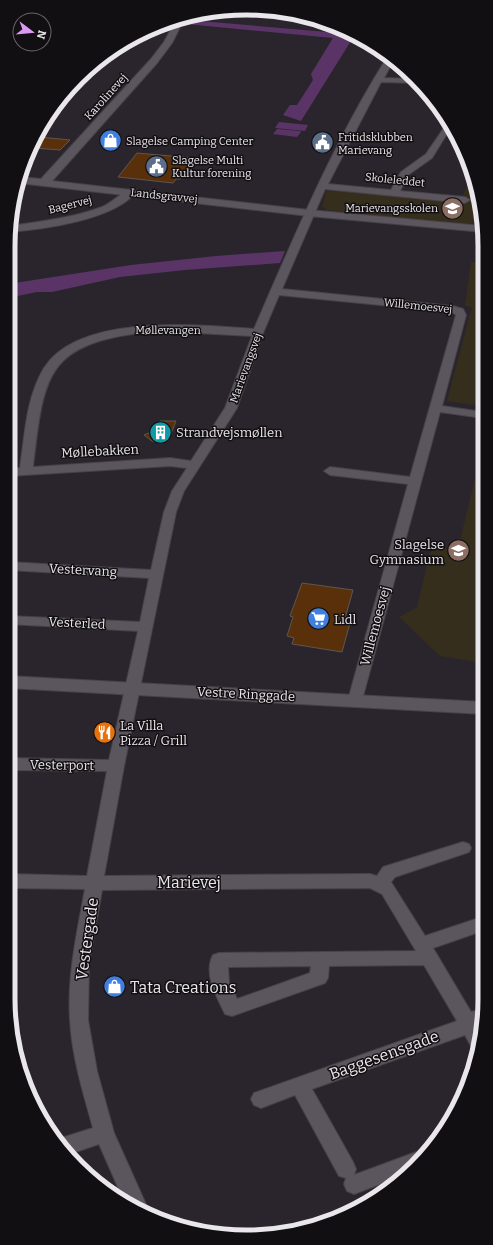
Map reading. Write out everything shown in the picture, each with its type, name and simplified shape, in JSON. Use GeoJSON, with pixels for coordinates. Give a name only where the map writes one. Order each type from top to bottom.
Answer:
{"type":"FeatureCollection","features":[{"type":"Feature","properties":{"kind":"street","name":"Karolinevej"},"geometry":{"type":"LineString","coordinates":[[44,183],[141,76],[168,43],[177,26]]}},
{"type":"Feature","properties":{"kind":"street","name":"Marievangsvej"},"geometry":{"type":"LineString","coordinates":[[133,687],[170,512],[178,491],[231,408],[258,333],[309,213],[335,158],[388,64]]}},
{"type":"Feature","properties":{"kind":"street"},"geometry":{"type":"LineString","coordinates":[[378,80],[408,81]]}},
{"type":"Feature","properties":{"kind":"street"},"geometry":{"type":"LineString","coordinates":[[395,192],[404,174],[429,156],[446,129]]}},
{"type":"Feature","properties":{"kind":"street","name":"Landsgravvej"},"geometry":{"type":"LineString","coordinates":[[25,181],[309,213],[478,229]]}},
{"type":"Feature","properties":{"kind":"street","name":"Skoleleddet"},"geometry":{"type":"LineString","coordinates":[[322,186],[465,200]]}},
{"type":"Feature","properties":{"kind":"street","name":"Bagervej"},"geometry":{"type":"LineString","coordinates":[[15,228],[79,217],[119,203],[131,192]]}},
{"type":"Feature","properties":{"kind":"street","name":"Willemoesvej"},"geometry":{"type":"LineString","coordinates":[[276,292],[447,308],[459,311],[461,314],[355,700]]}},
{"type":"Feature","properties":{"kind":"street","name":"Møllevangen"},"geometry":{"type":"LineString","coordinates":[[26,470],[38,396],[50,368],[57,360],[76,347],[102,336],[136,330],[186,329],[258,333]]}},
{"type":"Feature","properties":{"kind":"street"},"geometry":{"type":"LineString","coordinates":[[434,408],[478,414]]}},
{"type":"Feature","properties":{"kind":"street","name":"Møllebakken"},"geometry":{"type":"LineString","coordinates":[[15,471],[170,462],[194,465]]}},
{"type":"Feature","properties":{"kind":"street"},"geometry":{"type":"LineString","coordinates":[[330,471],[414,482]]}},
{"type":"Feature","properties":{"kind":"street","name":"Vestervang"},"geometry":{"type":"LineString","coordinates":[[15,566],[157,574]]}},
{"type":"Feature","properties":{"kind":"street","name":"Vesterled"},"geometry":{"type":"LineString","coordinates":[[15,620],[146,627]]}},
{"type":"Feature","properties":{"kind":"street","name":"Vestre Ringgade"},"geometry":{"type":"LineString","coordinates":[[15,682],[133,687],[478,708]]}},
{"type":"Feature","properties":{"kind":"street","name":"Vestergade"},"geometry":{"type":"LineString","coordinates":[[133,687],[116,766],[80,963],[79,1020],[87,1071],[104,1133],[134,1201]]}},
{"type":"Feature","properties":{"kind":"street","name":"Vesterport"},"geometry":{"type":"LineString","coordinates":[[15,764],[116,766]]}},
{"type":"Feature","properties":{"kind":"street"},"geometry":{"type":"LineString","coordinates":[[376,883],[389,872],[463,848]]}},
{"type":"Feature","properties":{"kind":"street","name":"Marievej"},"geometry":{"type":"LineString","coordinates":[[15,881],[95,883],[376,883]]}},
{"type":"Feature","properties":{"kind":"street","name":"Baggesensgade"},"geometry":{"type":"LineString","coordinates":[[261,1100],[474,1026],[425,952],[388,889],[376,883]]}},
{"type":"Feature","properties":{"kind":"street"},"geometry":{"type":"LineString","coordinates":[[320,959],[318,978],[232,1008],[220,982],[219,960],[320,959],[425,952],[478,926]]}},
{"type":"Feature","properties":{"kind":"street"},"geometry":{"type":"LineString","coordinates":[[300,1086],[350,1176],[410,1162]]}},
{"type":"Feature","properties":{"kind":"street"},"geometry":{"type":"LineString","coordinates":[[68,1145],[104,1133]]}},
{"type":"Feature","properties":{"kind":"shaded area"},"geometry":{"type":"Polygon","coordinates":[[[195,21],[334,33],[351,40],[301,121],[283,115],[290,105],[297,105],[313,80],[311,74],[333,38],[186,24],[195,21]]]}},
{"type":"Feature","properties":{"kind":"shaded area"},"geometry":{"type":"Polygon","coordinates":[[[279,122],[308,125],[305,131],[275,128],[279,122]]]}},
{"type":"Feature","properties":{"kind":"shaded area"},"geometry":{"type":"Polygon","coordinates":[[[277,129],[301,132],[297,137],[273,134],[277,129]]]}},
{"type":"Feature","properties":{"kind":"shaded area"},"geometry":{"type":"Polygon","coordinates":[[[469,183],[474,201],[477,224],[420,221],[327,210],[322,207],[326,192],[336,189],[460,200],[469,183]]]}},
{"type":"Feature","properties":{"kind":"shaded area"},"geometry":{"type":"Polygon","coordinates":[[[285,251],[280,263],[185,270],[120,277],[52,292],[37,292],[15,297],[15,283],[131,265],[216,256],[285,251]]]}},
{"type":"Feature","properties":{"kind":"shaded area"},"geometry":{"type":"Polygon","coordinates":[[[471,262],[478,263],[478,405],[447,401],[472,307],[465,306],[471,262]]]}},
{"type":"Feature","properties":{"kind":"shaded area","name":"Slagelse Gymnasium"},"geometry":{"type":"Polygon","coordinates":[[[478,466],[478,662],[440,656],[399,617],[417,607],[430,552],[442,548],[458,549],[478,466]]]}},
{"type":"Feature","properties":{"kind":"building"},"geometry":{"type":"Polygon","coordinates":[[[43,137],[70,140],[60,150],[37,148],[43,137]]]}},
{"type":"Feature","properties":{"kind":"building","name":"Slagelse Multi Kultur forening"},"geometry":{"type":"Polygon","coordinates":[[[137,153],[194,158],[180,179],[176,179],[173,183],[118,177],[137,153]]]}},
{"type":"Feature","properties":{"kind":"building","name":"Strandvejsmøllen"},"geometry":{"type":"Polygon","coordinates":[[[160,421],[176,421],[169,439],[161,442],[152,441],[144,435],[158,429],[160,421]]]}},
{"type":"Feature","properties":{"kind":"building","name":"Lidl"},"geometry":{"type":"Polygon","coordinates":[[[302,583],[353,590],[344,622],[350,623],[342,652],[292,644],[294,638],[287,636],[293,617],[290,616],[302,583]]]}},
{"type":"Feature","properties":{"kind":"place","name":"Slagelse Camping Center"},"geometry":{"type":"Point","coordinates":[110,141]}},
{"type":"Feature","properties":{"kind":"place","name":"Fritidsklubben Marievang"},"geometry":{"type":"Point","coordinates":[322,143]}},
{"type":"Feature","properties":{"kind":"place","name":"Slagelse Multi Kultur forening"},"geometry":{"type":"Point","coordinates":[157,166]}},
{"type":"Feature","properties":{"kind":"place","name":"Marievangsskolen"},"geometry":{"type":"Point","coordinates":[453,208]}},
{"type":"Feature","properties":{"kind":"place","name":"Strandvejsmøllen"},"geometry":{"type":"Point","coordinates":[160,432]}},
{"type":"Feature","properties":{"kind":"place","name":"Slagelse Gymnasium"},"geometry":{"type":"Point","coordinates":[459,551]}},
{"type":"Feature","properties":{"kind":"place","name":"Lidl"},"geometry":{"type":"Point","coordinates":[318,619]}},
{"type":"Feature","properties":{"kind":"place","name":"La Villa Pizza / Grill"},"geometry":{"type":"Point","coordinates":[105,732]}},
{"type":"Feature","properties":{"kind":"place","name":"Tata Creations"},"geometry":{"type":"Point","coordinates":[115,987]}}]}
